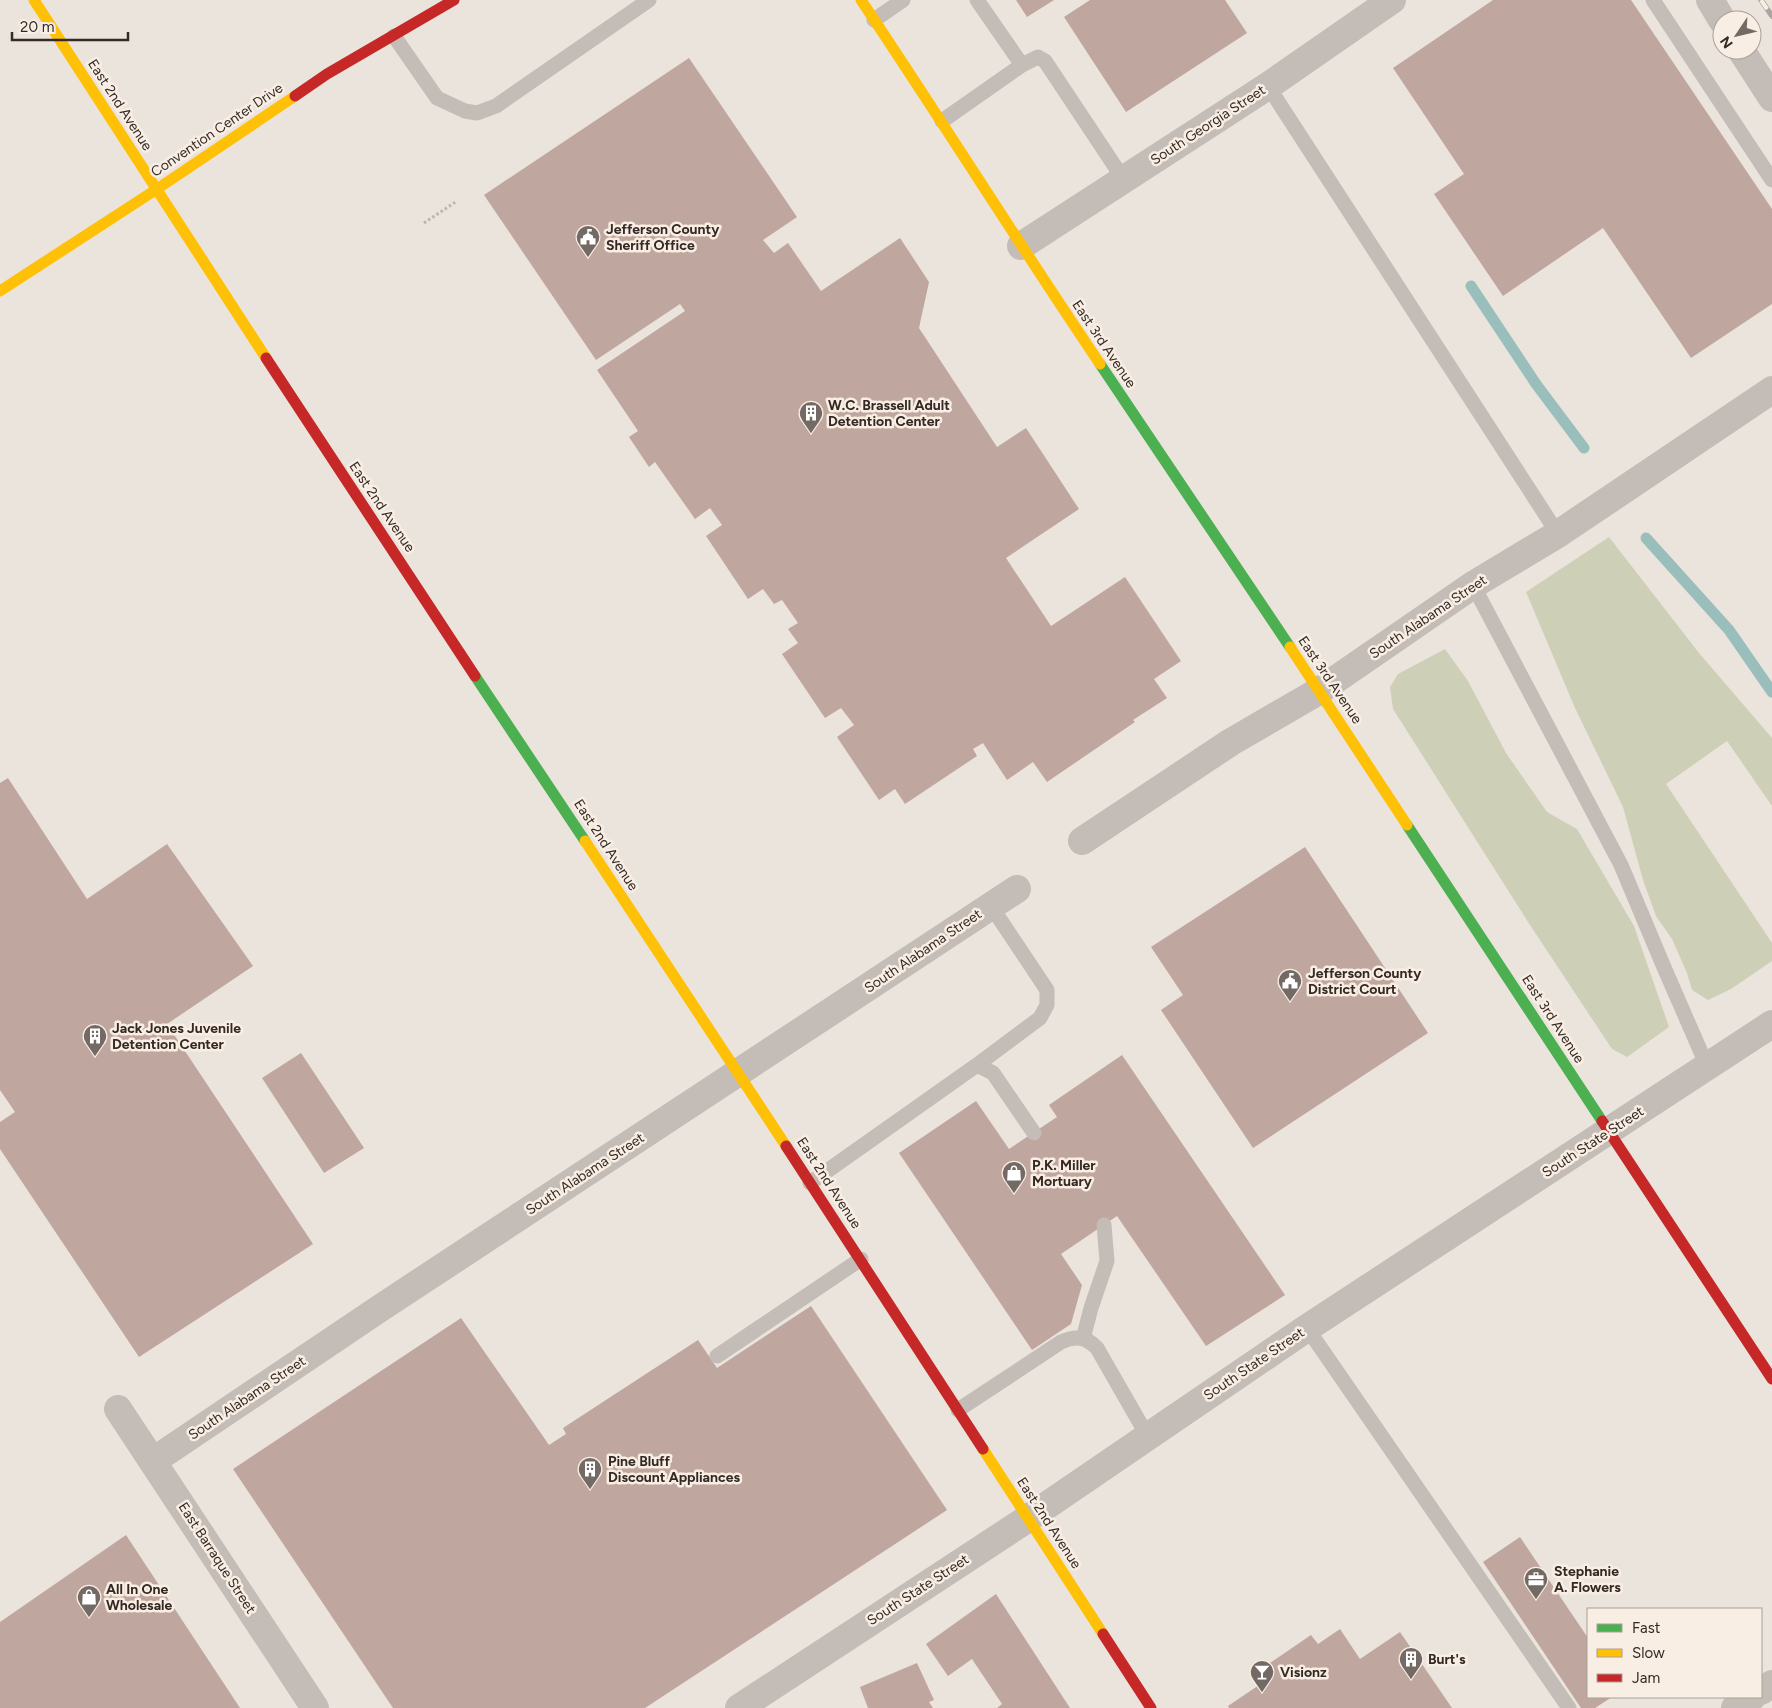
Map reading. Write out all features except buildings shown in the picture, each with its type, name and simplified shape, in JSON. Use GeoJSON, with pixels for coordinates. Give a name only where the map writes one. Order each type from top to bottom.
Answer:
{"type":"FeatureCollection","features":[{"type":"Feature","properties":{"kind":"street","name":"East 2nd Avenue"},"geometry":{"type":"LineString","coordinates":[[34,0],[341,473],[861,1259],[1027,1519],[1151,1708]]}},
{"type":"Feature","properties":{"kind":"street","name":"Convention Center Drive"},"geometry":{"type":"LineString","coordinates":[[0,290],[157,189],[327,74],[454,0]]}},
{"type":"Feature","properties":{"kind":"street","name":"East 3rd Avenue"},"geometry":{"type":"LineString","coordinates":[[861,0],[942,121],[1028,258],[1319,690],[1772,1379]]}},
{"type":"Feature","properties":{"kind":"street","name":"South Georgia Street"},"geometry":{"type":"LineString","coordinates":[[1021,246],[1268,86],[1392,0]]}},
{"type":"Feature","properties":{"kind":"street"},"geometry":{"type":"LineString","coordinates":[[1747,60],[1772,98]]}},
{"type":"Feature","properties":{"kind":"street","name":"South Alabama Street"},"geometry":{"type":"LineString","coordinates":[[1082,841],[1232,742],[1319,690],[1474,585],[1558,534],[1772,390]]}},
{"type":"Feature","properties":{"kind":"street","name":"South Alabama Street"},"geometry":{"type":"LineString","coordinates":[[153,1461],[390,1302],[1018,888]]}},
{"type":"Feature","properties":{"kind":"street","name":"South State Street"},"geometry":{"type":"LineString","coordinates":[[739,1708],[1027,1519],[1307,1328],[1772,1024]]}},
{"type":"Feature","properties":{"kind":"street","name":"East Barraque Street"},"geometry":{"type":"LineString","coordinates":[[118,1409],[315,1708]]}},
{"type":"Feature","properties":{"kind":"street"},"geometry":{"type":"LineString","coordinates":[[1736,1708],[1751,1698]]}},
{"type":"Feature","properties":{"kind":"lane"},"geometry":{"type":"LineString","coordinates":[[394,36],[437,98],[465,111],[477,113],[496,106],[649,0]]}},
{"type":"Feature","properties":{"kind":"lane"},"geometry":{"type":"LineString","coordinates":[[874,20],[903,0]]}},
{"type":"Feature","properties":{"kind":"lane"},"geometry":{"type":"LineString","coordinates":[[977,0],[1022,65]]}},
{"type":"Feature","properties":{"kind":"lane"},"geometry":{"type":"LineString","coordinates":[[1653,0],[1772,180]]}},
{"type":"Feature","properties":{"kind":"lane"},"geometry":{"type":"LineString","coordinates":[[942,121],[1022,65],[1038,58],[1045,60],[1124,180]]}},
{"type":"Feature","properties":{"kind":"lane"},"geometry":{"type":"LineString","coordinates":[[1268,86],[1558,534]]}},
{"type":"Feature","properties":{"kind":"lane"},"geometry":{"type":"LineString","coordinates":[[1474,585],[1621,865],[1662,965],[1707,1066]]}},
{"type":"Feature","properties":{"kind":"lane"},"geometry":{"type":"LineString","coordinates":[[810,1183],[1040,1018],[1047,1005],[1047,990],[991,906]]}},
{"type":"Feature","properties":{"kind":"lane"},"geometry":{"type":"LineString","coordinates":[[977,1065],[993,1073],[1034,1132]]}},
{"type":"Feature","properties":{"kind":"lane"},"geometry":{"type":"LineString","coordinates":[[1083,1339],[1106,1262],[1104,1225]]}},
{"type":"Feature","properties":{"kind":"lane"},"geometry":{"type":"LineString","coordinates":[[717,1356],[861,1259]]}},
{"type":"Feature","properties":{"kind":"lane"},"geometry":{"type":"LineString","coordinates":[[1307,1328],[1570,1708]]}},
{"type":"Feature","properties":{"kind":"lane"},"geometry":{"type":"LineString","coordinates":[[958,1410],[1062,1342],[1070,1338],[1083,1339],[1088,1340],[1097,1348],[1148,1437]]}},
{"type":"Feature","properties":{"kind":"path"},"geometry":{"type":"LineString","coordinates":[[424,224],[457,201]]}},
{"type":"Feature","properties":{"kind":"green space"},"geometry":{"type":"Polygon","coordinates":[[[1609,537],[1699,653],[1772,738],[1772,806],[1727,741],[1666,784],[1772,943],[1772,961],[1731,989],[1708,1000],[1692,990],[1687,973],[1672,939],[1656,916],[1643,880],[1623,807],[1575,708],[1526,592],[1609,537]]]}},
{"type":"Feature","properties":{"kind":"green space"},"geometry":{"type":"Polygon","coordinates":[[[1445,649],[1468,681],[1506,753],[1547,812],[1577,829],[1634,926],[1669,1027],[1627,1057],[1612,1049],[1528,922],[1393,709],[1390,687],[1398,674],[1445,649]]]}},
{"type":"Feature","properties":{"kind":"waterway"},"geometry":{"type":"LineString","coordinates":[[1471,286],[1536,384],[1584,448]]}},
{"type":"Feature","properties":{"kind":"waterway"},"geometry":{"type":"LineString","coordinates":[[1646,538],[1729,630],[1772,692]]}},
{"type":"Feature","properties":{"kind":"railway"},"geometry":{"type":"LineString","coordinates":[[1761,0],[1772,16]]}},
{"type":"Feature","properties":{"kind":"traffic: fast"},"geometry":{"type":"LineString","coordinates":[[1100,364],[1290,647]]}},
{"type":"Feature","properties":{"kind":"traffic: fast"},"geometry":{"type":"LineString","coordinates":[[475,676],[585,841]]}},
{"type":"Feature","properties":{"kind":"traffic: fast"},"geometry":{"type":"LineString","coordinates":[[1407,825],[1602,1121]]}},
{"type":"Feature","properties":{"kind":"traffic: slow"},"geometry":{"type":"LineString","coordinates":[[34,0],[266,358]]}},
{"type":"Feature","properties":{"kind":"traffic: slow"},"geometry":{"type":"LineString","coordinates":[[861,0],[1100,364]]}},
{"type":"Feature","properties":{"kind":"traffic: slow"},"geometry":{"type":"LineString","coordinates":[[0,291],[295,96]]}},
{"type":"Feature","properties":{"kind":"traffic: slow"},"geometry":{"type":"LineString","coordinates":[[1290,647],[1407,825]]}},
{"type":"Feature","properties":{"kind":"traffic: slow"},"geometry":{"type":"LineString","coordinates":[[585,841],[786,1146]]}},
{"type":"Feature","properties":{"kind":"traffic: slow"},"geometry":{"type":"LineString","coordinates":[[983,1449],[1103,1634]]}},
{"type":"Feature","properties":{"kind":"traffic: jam"},"geometry":{"type":"LineString","coordinates":[[295,96],[327,74],[454,0]]}},
{"type":"Feature","properties":{"kind":"traffic: jam"},"geometry":{"type":"LineString","coordinates":[[266,358],[475,676]]}},
{"type":"Feature","properties":{"kind":"traffic: jam"},"geometry":{"type":"LineString","coordinates":[[1602,1121],[1772,1379]]}},
{"type":"Feature","properties":{"kind":"traffic: jam"},"geometry":{"type":"LineString","coordinates":[[786,1146],[983,1449]]}},
{"type":"Feature","properties":{"kind":"traffic: jam"},"geometry":{"type":"LineString","coordinates":[[1103,1634],[1151,1708]]}},
{"type":"Feature","properties":{"kind":"place","name":"Jefferson County Sheriff Office"},"geometry":{"type":"Point","coordinates":[588,258]}},
{"type":"Feature","properties":{"kind":"place","name":"W.C. Brassell Adult Detention Center"},"geometry":{"type":"Point","coordinates":[811,434]}},
{"type":"Feature","properties":{"kind":"place","name":"Jefferson County District Court"},"geometry":{"type":"Point","coordinates":[1290,1002]}},
{"type":"Feature","properties":{"kind":"place","name":"Jack Jones Juvenile Detention Center"},"geometry":{"type":"Point","coordinates":[95,1057]}},
{"type":"Feature","properties":{"kind":"place","name":"P.K. Miller Mortuary"},"geometry":{"type":"Point","coordinates":[1014,1194]}},
{"type":"Feature","properties":{"kind":"place","name":"Pine Bluff Discount Appliances"},"geometry":{"type":"Point","coordinates":[590,1490]}},
{"type":"Feature","properties":{"kind":"place","name":"Stephanie A. Flowers"},"geometry":{"type":"Point","coordinates":[1536,1600]}},
{"type":"Feature","properties":{"kind":"place","name":"All In One Wholesale"},"geometry":{"type":"Point","coordinates":[89,1618]}},
{"type":"Feature","properties":{"kind":"place","name":"Burt's"},"geometry":{"type":"Point","coordinates":[1411,1680]}},
{"type":"Feature","properties":{"kind":"place","name":"Visionz"},"geometry":{"type":"Point","coordinates":[1262,1693]}}]}
